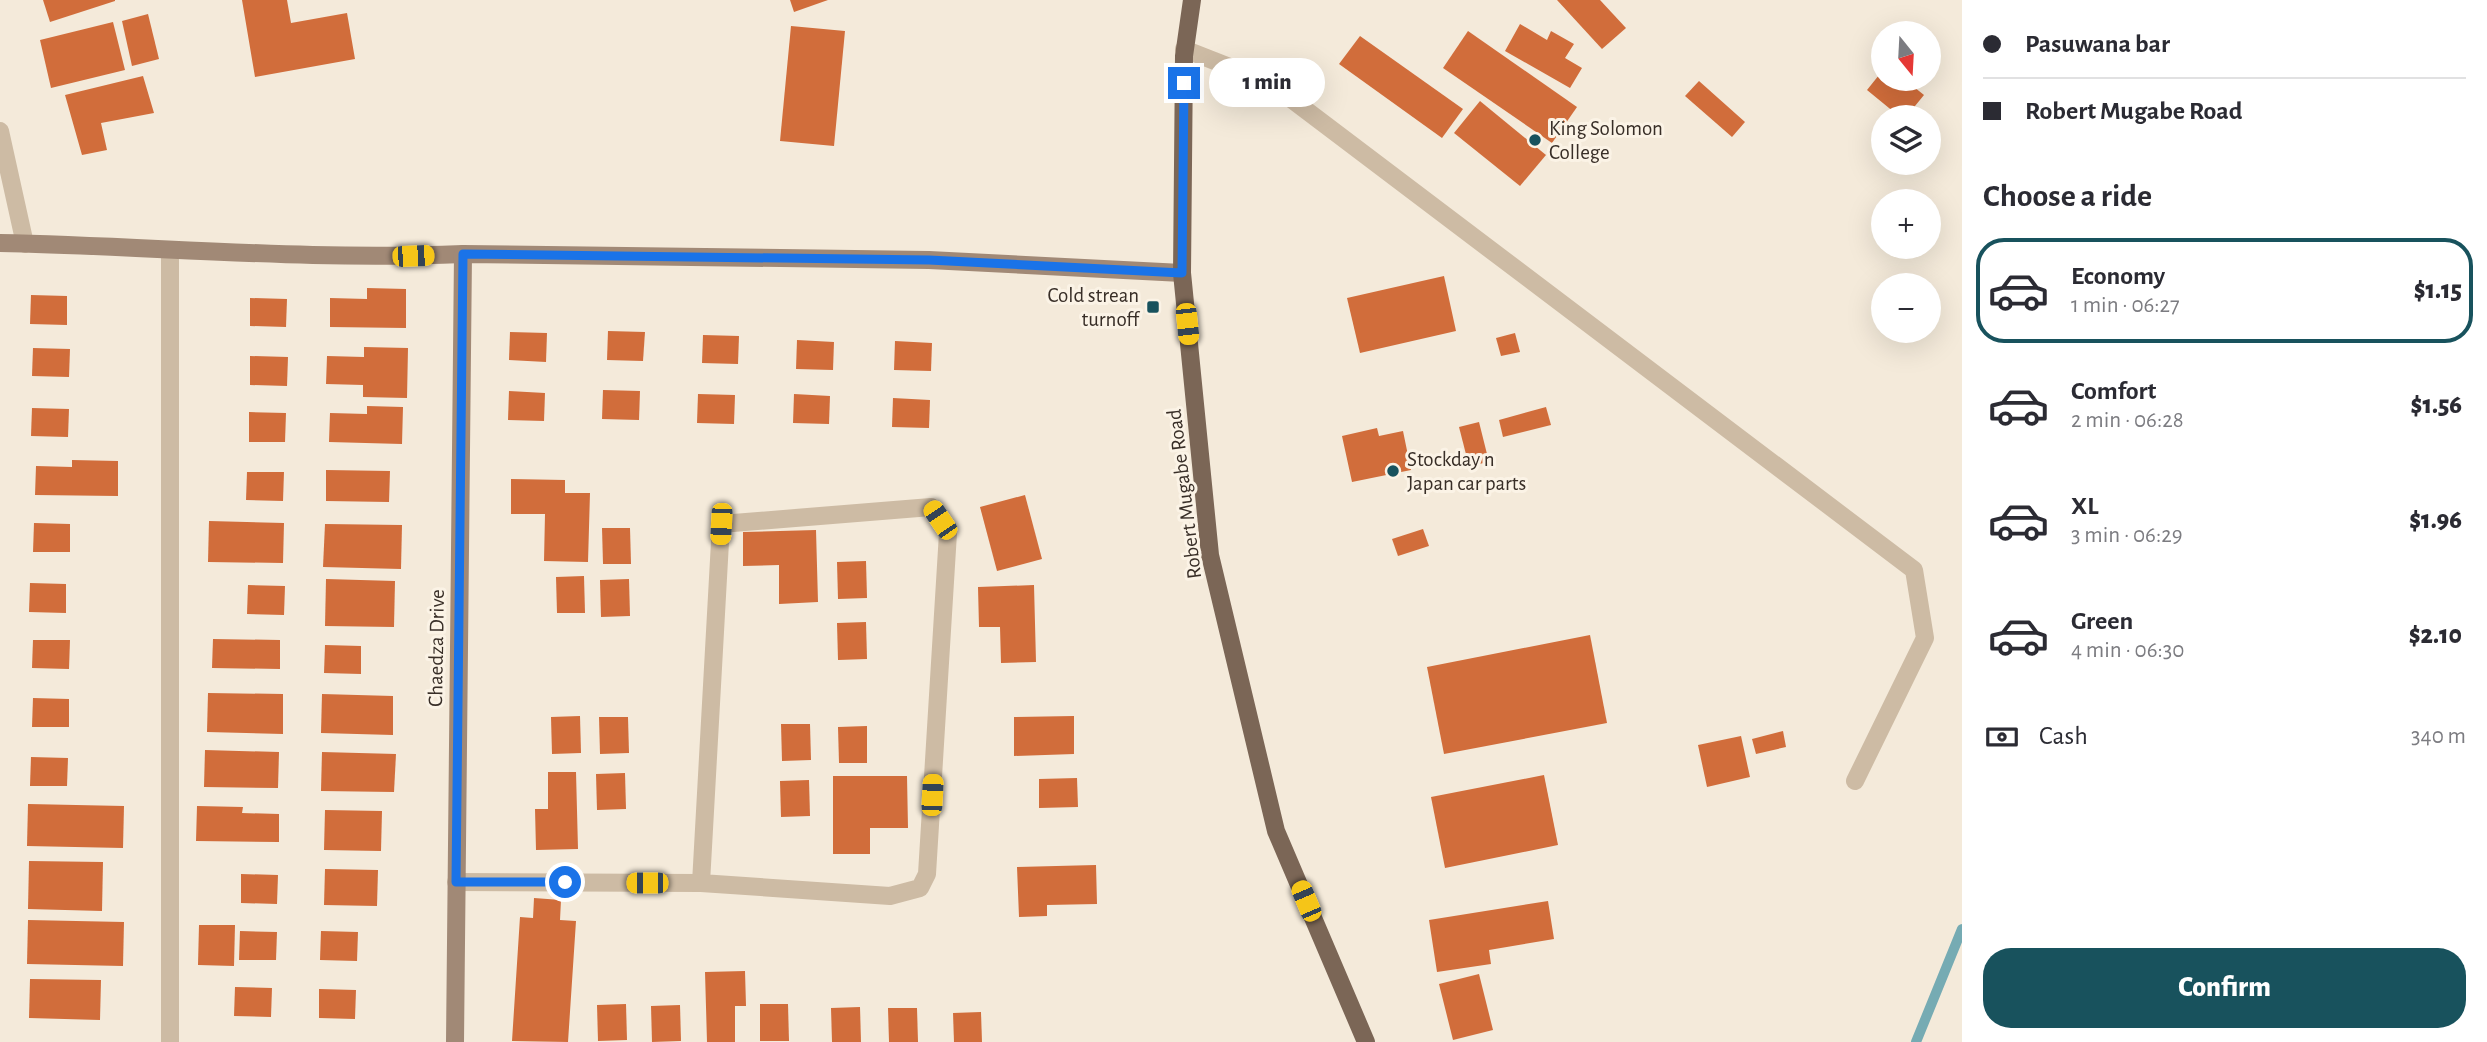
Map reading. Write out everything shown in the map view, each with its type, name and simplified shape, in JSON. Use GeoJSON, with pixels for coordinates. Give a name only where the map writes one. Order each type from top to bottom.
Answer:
{"type":"FeatureCollection","features":[{"type":"Feature","properties":{"kind":"main road","name":"Robert Mugabe Road"},"geometry":{"type":"LineString","coordinates":[[1192,0],[1184,49],[1182,273],[1210,555],[1276,831],[1366,1042]]}},
{"type":"Feature","properties":{"kind":"street"},"geometry":{"type":"LineString","coordinates":[[1184,49],[1270,83],[1914,570],[1926,638],[1855,781]]}},
{"type":"Feature","properties":{"kind":"street"},"geometry":{"type":"LineString","coordinates":[[0,131],[25,244]]}},
{"type":"Feature","properties":{"kind":"street"},"geometry":{"type":"LineString","coordinates":[[0,243],[170,251],[413,256],[463,254],[929,260],[1182,273]]}},
{"type":"Feature","properties":{"kind":"street"},"geometry":{"type":"LineString","coordinates":[[170,251],[170,1042]]}},
{"type":"Feature","properties":{"kind":"street","name":"Chaedza Drive"},"geometry":{"type":"LineString","coordinates":[[455,1042],[463,254]]}},
{"type":"Feature","properties":{"kind":"street"},"geometry":{"type":"LineString","coordinates":[[456,882],[701,883],[890,896],[920,888],[927,874],[948,533],[931,507],[721,524],[701,883]]}},
{"type":"Feature","properties":{"kind":"building"},"geometry":{"type":"Polygon","coordinates":[[[43,0],[115,0],[115,1],[50,22],[43,0]]]}},
{"type":"Feature","properties":{"kind":"building"},"geometry":{"type":"Polygon","coordinates":[[[242,0],[287,0],[291,23],[347,13],[355,59],[255,77],[242,0]]]}},
{"type":"Feature","properties":{"kind":"building"},"geometry":{"type":"Polygon","coordinates":[[[790,0],[828,0],[794,12],[790,0]]]}},
{"type":"Feature","properties":{"kind":"building"},"geometry":{"type":"Polygon","coordinates":[[[1557,0],[1600,0],[1626,28],[1602,49],[1557,0]]]}},
{"type":"Feature","properties":{"kind":"building"},"geometry":{"type":"Polygon","coordinates":[[[148,14],[159,59],[132,66],[122,21],[148,14]]]}},
{"type":"Feature","properties":{"kind":"building"},"geometry":{"type":"Polygon","coordinates":[[[113,22],[125,70],[51,88],[40,40],[113,22]]]}},
{"type":"Feature","properties":{"kind":"building"},"geometry":{"type":"Polygon","coordinates":[[[1520,24],[1547,40],[1551,31],[1574,44],[1565,58],[1582,68],[1570,88],[1505,51],[1520,24]]]}},
{"type":"Feature","properties":{"kind":"building"},"geometry":{"type":"Polygon","coordinates":[[[791,26],[845,31],[834,146],[780,141],[791,26]]]}},
{"type":"Feature","properties":{"kind":"building"},"geometry":{"type":"Polygon","coordinates":[[[1468,31],[1577,107],[1552,143],[1443,68],[1468,31]]]}},
{"type":"Feature","properties":{"kind":"building"},"geometry":{"type":"Polygon","coordinates":[[[1360,36],[1463,109],[1442,138],[1339,64],[1360,36]]]}},
{"type":"Feature","properties":{"kind":"building"},"geometry":{"type":"Polygon","coordinates":[[[143,76],[154,113],[101,123],[107,150],[82,155],[65,95],[143,76]]]}},
{"type":"Feature","properties":{"kind":"building"},"geometry":{"type":"Polygon","coordinates":[[[1699,81],[1745,122],[1732,137],[1685,96],[1699,81]]]}},
{"type":"Feature","properties":{"kind":"building"},"geometry":{"type":"Polygon","coordinates":[[[1871,85],[1871,91],[1919,91],[1924,95],[1916,105],[1885,105],[1867,90],[1871,85]]]}},
{"type":"Feature","properties":{"kind":"building"},"geometry":{"type":"Polygon","coordinates":[[[1480,101],[1546,155],[1520,186],[1454,133],[1480,101]]]}},
{"type":"Feature","properties":{"kind":"building"},"geometry":{"type":"Polygon","coordinates":[[[1444,276],[1456,331],[1360,353],[1347,298],[1444,276]]]}},
{"type":"Feature","properties":{"kind":"building"},"geometry":{"type":"Polygon","coordinates":[[[367,288],[406,289],[406,328],[330,327],[330,298],[367,299],[367,288]]]}},
{"type":"Feature","properties":{"kind":"building"},"geometry":{"type":"Polygon","coordinates":[[[31,295],[67,296],[67,325],[30,324],[31,295]]]}},
{"type":"Feature","properties":{"kind":"building"},"geometry":{"type":"Polygon","coordinates":[[[250,298],[287,299],[286,327],[250,326],[250,298]]]}},
{"type":"Feature","properties":{"kind":"building"},"geometry":{"type":"Polygon","coordinates":[[[608,331],[645,332],[643,361],[607,360],[608,331]]]}},
{"type":"Feature","properties":{"kind":"building"},"geometry":{"type":"Polygon","coordinates":[[[510,332],[547,333],[546,362],[509,360],[510,332]]]}},
{"type":"Feature","properties":{"kind":"building"},"geometry":{"type":"Polygon","coordinates":[[[1515,333],[1520,352],[1501,356],[1496,338],[1515,333]]]}},
{"type":"Feature","properties":{"kind":"building"},"geometry":{"type":"Polygon","coordinates":[[[703,335],[739,336],[738,364],[702,363],[703,335]]]}},
{"type":"Feature","properties":{"kind":"building"},"geometry":{"type":"Polygon","coordinates":[[[797,340],[834,342],[833,370],[796,369],[797,340]]]}},
{"type":"Feature","properties":{"kind":"building"},"geometry":{"type":"Polygon","coordinates":[[[895,341],[932,343],[931,371],[894,370],[895,341]]]}},
{"type":"Feature","properties":{"kind":"building"},"geometry":{"type":"Polygon","coordinates":[[[364,347],[408,348],[407,398],[363,397],[363,385],[326,384],[327,356],[364,357],[364,347]]]}},
{"type":"Feature","properties":{"kind":"building"},"geometry":{"type":"Polygon","coordinates":[[[33,348],[70,349],[69,377],[32,376],[33,348]]]}},
{"type":"Feature","properties":{"kind":"building"},"geometry":{"type":"Polygon","coordinates":[[[250,356],[288,357],[287,386],[250,385],[250,356]]]}},
{"type":"Feature","properties":{"kind":"building"},"geometry":{"type":"Polygon","coordinates":[[[603,390],[640,391],[639,420],[602,419],[603,390]]]}},
{"type":"Feature","properties":{"kind":"building"},"geometry":{"type":"Polygon","coordinates":[[[509,391],[545,393],[544,421],[508,420],[509,391]]]}},
{"type":"Feature","properties":{"kind":"building"},"geometry":{"type":"Polygon","coordinates":[[[698,394],[735,395],[734,424],[697,423],[698,394]]]}},
{"type":"Feature","properties":{"kind":"building"},"geometry":{"type":"Polygon","coordinates":[[[794,394],[830,396],[829,424],[793,423],[794,394]]]}},
{"type":"Feature","properties":{"kind":"building"},"geometry":{"type":"Polygon","coordinates":[[[893,398],[930,400],[929,428],[892,427],[893,398]]]}},
{"type":"Feature","properties":{"kind":"building"},"geometry":{"type":"Polygon","coordinates":[[[367,406],[403,407],[402,444],[329,442],[330,413],[367,414],[367,406]]]}},
{"type":"Feature","properties":{"kind":"building"},"geometry":{"type":"Polygon","coordinates":[[[1546,407],[1551,425],[1503,437],[1499,420],[1546,407]]]}},
{"type":"Feature","properties":{"kind":"building"},"geometry":{"type":"Polygon","coordinates":[[[32,408],[69,409],[68,437],[31,436],[32,408]]]}},
{"type":"Feature","properties":{"kind":"building"},"geometry":{"type":"Polygon","coordinates":[[[249,412],[286,413],[285,442],[249,442],[249,412]]]}},
{"type":"Feature","properties":{"kind":"building"},"geometry":{"type":"Polygon","coordinates":[[[1479,422],[1489,462],[1469,466],[1459,427],[1479,422]]]}},
{"type":"Feature","properties":{"kind":"building"},"geometry":{"type":"Polygon","coordinates":[[[1377,428],[1379,436],[1403,431],[1411,470],[1352,482],[1342,436],[1377,428]]]}},
{"type":"Feature","properties":{"kind":"building"},"geometry":{"type":"Polygon","coordinates":[[[72,460],[118,461],[118,496],[35,495],[36,466],[72,467],[72,460]]]}},
{"type":"Feature","properties":{"kind":"building"},"geometry":{"type":"Polygon","coordinates":[[[326,470],[390,471],[389,502],[326,501],[326,470]]]}},
{"type":"Feature","properties":{"kind":"building"},"geometry":{"type":"Polygon","coordinates":[[[247,472],[284,472],[283,501],[246,500],[247,472]]]}},
{"type":"Feature","properties":{"kind":"building"},"geometry":{"type":"Polygon","coordinates":[[[511,479],[565,480],[565,493],[590,493],[588,562],[544,561],[545,514],[511,514],[511,479]]]}},
{"type":"Feature","properties":{"kind":"building"},"geometry":{"type":"Polygon","coordinates":[[[1025,495],[1042,559],[997,571],[980,507],[1025,495]]]}},
{"type":"Feature","properties":{"kind":"building"},"geometry":{"type":"Polygon","coordinates":[[[209,521],[284,523],[283,563],[208,562],[209,521]]]}},
{"type":"Feature","properties":{"kind":"building"},"geometry":{"type":"Polygon","coordinates":[[[34,523],[70,524],[70,552],[33,552],[34,523]]]}},
{"type":"Feature","properties":{"kind":"building"},"geometry":{"type":"Polygon","coordinates":[[[325,524],[402,525],[401,569],[323,567],[325,524]]]}},
{"type":"Feature","properties":{"kind":"building"},"geometry":{"type":"Polygon","coordinates":[[[602,528],[630,528],[631,564],[603,564],[602,528]]]}},
{"type":"Feature","properties":{"kind":"building"},"geometry":{"type":"Polygon","coordinates":[[[1423,529],[1429,546],[1398,556],[1392,539],[1423,529]]]}},
{"type":"Feature","properties":{"kind":"building"},"geometry":{"type":"Polygon","coordinates":[[[816,530],[818,602],[779,604],[779,565],[743,566],[743,532],[816,530]]]}},
{"type":"Feature","properties":{"kind":"building"},"geometry":{"type":"Polygon","coordinates":[[[866,561],[867,598],[838,599],[837,562],[866,561]]]}},
{"type":"Feature","properties":{"kind":"building"},"geometry":{"type":"Polygon","coordinates":[[[584,576],[585,613],[557,613],[556,577],[584,576]]]}},
{"type":"Feature","properties":{"kind":"building"},"geometry":{"type":"Polygon","coordinates":[[[326,579],[395,581],[394,627],[325,626],[326,579]]]}},
{"type":"Feature","properties":{"kind":"building"},"geometry":{"type":"Polygon","coordinates":[[[629,579],[630,616],[601,617],[600,580],[629,579]]]}},
{"type":"Feature","properties":{"kind":"building"},"geometry":{"type":"Polygon","coordinates":[[[30,583],[66,584],[66,613],[29,612],[30,583]]]}},
{"type":"Feature","properties":{"kind":"building"},"geometry":{"type":"Polygon","coordinates":[[[248,585],[285,586],[284,615],[247,614],[248,585]]]}},
{"type":"Feature","properties":{"kind":"building"},"geometry":{"type":"Polygon","coordinates":[[[1034,585],[1036,662],[1001,663],[1000,627],[979,627],[978,587],[1034,585]]]}},
{"type":"Feature","properties":{"kind":"building"},"geometry":{"type":"Polygon","coordinates":[[[866,622],[867,659],[838,660],[837,623],[866,622]]]}},
{"type":"Feature","properties":{"kind":"building"},"geometry":{"type":"Polygon","coordinates":[[[1590,635],[1607,723],[1444,754],[1427,667],[1590,635]]]}},
{"type":"Feature","properties":{"kind":"building"},"geometry":{"type":"Polygon","coordinates":[[[213,639],[280,640],[280,669],[212,668],[213,639]]]}},
{"type":"Feature","properties":{"kind":"building"},"geometry":{"type":"Polygon","coordinates":[[[33,640],[70,640],[69,669],[32,668],[33,640]]]}},
{"type":"Feature","properties":{"kind":"building"},"geometry":{"type":"Polygon","coordinates":[[[325,645],[361,646],[361,674],[324,673],[325,645]]]}},
{"type":"Feature","properties":{"kind":"building"},"geometry":{"type":"Polygon","coordinates":[[[208,693],[283,694],[283,734],[207,732],[208,693]]]}},
{"type":"Feature","properties":{"kind":"building"},"geometry":{"type":"Polygon","coordinates":[[[322,694],[393,696],[393,735],[321,733],[322,694]]]}},
{"type":"Feature","properties":{"kind":"building"},"geometry":{"type":"Polygon","coordinates":[[[33,698],[69,699],[69,727],[32,727],[33,698]]]}},
{"type":"Feature","properties":{"kind":"building"},"geometry":{"type":"Polygon","coordinates":[[[580,716],[581,753],[552,754],[551,717],[580,716]]]}},
{"type":"Feature","properties":{"kind":"building"},"geometry":{"type":"Polygon","coordinates":[[[1074,716],[1074,754],[1014,756],[1014,717],[1074,716]]]}},
{"type":"Feature","properties":{"kind":"building"},"geometry":{"type":"Polygon","coordinates":[[[599,717],[628,717],[629,753],[600,754],[599,717]]]}},
{"type":"Feature","properties":{"kind":"building"},"geometry":{"type":"Polygon","coordinates":[[[781,724],[810,724],[811,760],[782,761],[781,724]]]}},
{"type":"Feature","properties":{"kind":"building"},"geometry":{"type":"Polygon","coordinates":[[[867,726],[867,763],[839,763],[838,727],[867,726]]]}},
{"type":"Feature","properties":{"kind":"building"},"geometry":{"type":"Polygon","coordinates":[[[1783,731],[1786,747],[1756,754],[1752,739],[1783,731]]]}},
{"type":"Feature","properties":{"kind":"building"},"geometry":{"type":"Polygon","coordinates":[[[1741,736],[1750,777],[1707,787],[1698,745],[1741,736]]]}},
{"type":"Feature","properties":{"kind":"building"},"geometry":{"type":"Polygon","coordinates":[[[205,750],[279,752],[278,788],[204,787],[205,750]]]}},
{"type":"Feature","properties":{"kind":"building"},"geometry":{"type":"Polygon","coordinates":[[[322,752],[396,754],[394,792],[321,791],[322,752]]]}},
{"type":"Feature","properties":{"kind":"building"},"geometry":{"type":"Polygon","coordinates":[[[31,757],[68,758],[67,786],[30,786],[31,757]]]}},
{"type":"Feature","properties":{"kind":"building"},"geometry":{"type":"Polygon","coordinates":[[[548,772],[576,772],[578,849],[536,850],[535,809],[548,809],[548,772]]]}},
{"type":"Feature","properties":{"kind":"building"},"geometry":{"type":"Polygon","coordinates":[[[625,773],[626,809],[597,810],[596,774],[625,773]]]}},
{"type":"Feature","properties":{"kind":"building"},"geometry":{"type":"Polygon","coordinates":[[[1544,775],[1558,845],[1445,868],[1431,797],[1544,775]]]}},
{"type":"Feature","properties":{"kind":"building"},"geometry":{"type":"Polygon","coordinates":[[[833,776],[907,776],[908,828],[870,828],[870,854],[833,854],[833,776]]]}},
{"type":"Feature","properties":{"kind":"building"},"geometry":{"type":"Polygon","coordinates":[[[1077,778],[1078,807],[1039,808],[1039,779],[1077,778]]]}},
{"type":"Feature","properties":{"kind":"building"},"geometry":{"type":"Polygon","coordinates":[[[809,780],[810,816],[781,817],[780,781],[809,780]]]}},
{"type":"Feature","properties":{"kind":"building"},"geometry":{"type":"Polygon","coordinates":[[[28,804],[124,806],[123,848],[27,846],[28,804]]]}},
{"type":"Feature","properties":{"kind":"building"},"geometry":{"type":"Polygon","coordinates":[[[197,806],[243,807],[242,813],[279,814],[279,842],[196,841],[197,806]]]}},
{"type":"Feature","properties":{"kind":"building"},"geometry":{"type":"Polygon","coordinates":[[[325,810],[382,811],[381,851],[324,850],[325,810]]]}},
{"type":"Feature","properties":{"kind":"building"},"geometry":{"type":"Polygon","coordinates":[[[29,861],[103,862],[102,911],[28,909],[29,861]]]}},
{"type":"Feature","properties":{"kind":"building"},"geometry":{"type":"Polygon","coordinates":[[[1096,865],[1097,904],[1047,905],[1047,916],[1019,917],[1017,867],[1096,865]]]}},
{"type":"Feature","properties":{"kind":"building"},"geometry":{"type":"Polygon","coordinates":[[[325,869],[378,870],[377,906],[324,905],[325,869]]]}},
{"type":"Feature","properties":{"kind":"building"},"geometry":{"type":"Polygon","coordinates":[[[241,874],[278,875],[277,904],[241,903],[241,874]]]}},
{"type":"Feature","properties":{"kind":"building"},"geometry":{"type":"Polygon","coordinates":[[[534,898],[561,900],[560,920],[576,921],[568,1042],[512,1041],[520,917],[533,918],[534,898]]]}},
{"type":"Feature","properties":{"kind":"building"},"geometry":{"type":"Polygon","coordinates":[[[1548,901],[1554,939],[1489,950],[1491,964],[1437,972],[1429,920],[1548,901]]]}},
{"type":"Feature","properties":{"kind":"building"},"geometry":{"type":"Polygon","coordinates":[[[28,920],[124,922],[123,966],[27,964],[28,920]]]}},
{"type":"Feature","properties":{"kind":"building"},"geometry":{"type":"Polygon","coordinates":[[[199,925],[235,925],[234,966],[198,965],[199,925]]]}},
{"type":"Feature","properties":{"kind":"building"},"geometry":{"type":"Polygon","coordinates":[[[240,931],[277,932],[276,960],[239,960],[240,931]]]}},
{"type":"Feature","properties":{"kind":"building"},"geometry":{"type":"Polygon","coordinates":[[[321,931],[358,932],[357,961],[320,960],[321,931]]]}},
{"type":"Feature","properties":{"kind":"building"},"geometry":{"type":"Polygon","coordinates":[[[745,971],[746,1006],[735,1006],[735,1042],[707,1042],[705,972],[745,971]]]}},
{"type":"Feature","properties":{"kind":"building"},"geometry":{"type":"Polygon","coordinates":[[[1479,974],[1493,1030],[1453,1040],[1439,984],[1479,974]]]}},
{"type":"Feature","properties":{"kind":"building"},"geometry":{"type":"Polygon","coordinates":[[[30,979],[101,980],[100,1020],[29,1018],[30,979]]]}},
{"type":"Feature","properties":{"kind":"building"},"geometry":{"type":"Polygon","coordinates":[[[235,987],[272,988],[271,1017],[234,1016],[235,987]]]}},
{"type":"Feature","properties":{"kind":"building"},"geometry":{"type":"Polygon","coordinates":[[[319,989],[356,990],[355,1019],[319,1018],[319,989]]]}},
{"type":"Feature","properties":{"kind":"building"},"geometry":{"type":"Polygon","coordinates":[[[626,1004],[627,1040],[598,1041],[597,1005],[626,1004]]]}},
{"type":"Feature","properties":{"kind":"building"},"geometry":{"type":"Polygon","coordinates":[[[760,1004],[788,1004],[789,1041],[760,1041],[760,1004]]]}},
{"type":"Feature","properties":{"kind":"building"},"geometry":{"type":"Polygon","coordinates":[[[680,1005],[681,1041],[652,1042],[651,1006],[680,1005]]]}},
{"type":"Feature","properties":{"kind":"building"},"geometry":{"type":"Polygon","coordinates":[[[860,1007],[861,1042],[832,1042],[831,1008],[860,1007]]]}},
{"type":"Feature","properties":{"kind":"building"},"geometry":{"type":"Polygon","coordinates":[[[888,1008],[917,1008],[918,1042],[889,1042],[888,1008]]]}},
{"type":"Feature","properties":{"kind":"building"},"geometry":{"type":"Polygon","coordinates":[[[981,1012],[982,1042],[954,1042],[953,1013],[981,1012]]]}},
{"type":"Feature","properties":{"kind":"waterway"},"geometry":{"type":"LineString","coordinates":[[1916,1042],[1962,929]]}},
{"type":"Feature","properties":{"kind":"place","name":"King Solomon College"},"geometry":{"type":"Point","coordinates":[1535,140]}},
{"type":"Feature","properties":{"kind":"place","name":"Cold strean turnoff"},"geometry":{"type":"Point","coordinates":[1153,307]}},
{"type":"Feature","properties":{"kind":"place","name":"Stockday n Japan car parts"},"geometry":{"type":"Point","coordinates":[1393,471]}},
{"type":"Feature","properties":{"kind":"route"},"geometry":{"type":"LineString","coordinates":[[565,882],[456,882],[463,254],[929,260],[1182,273],[1184,83]]}}]}
